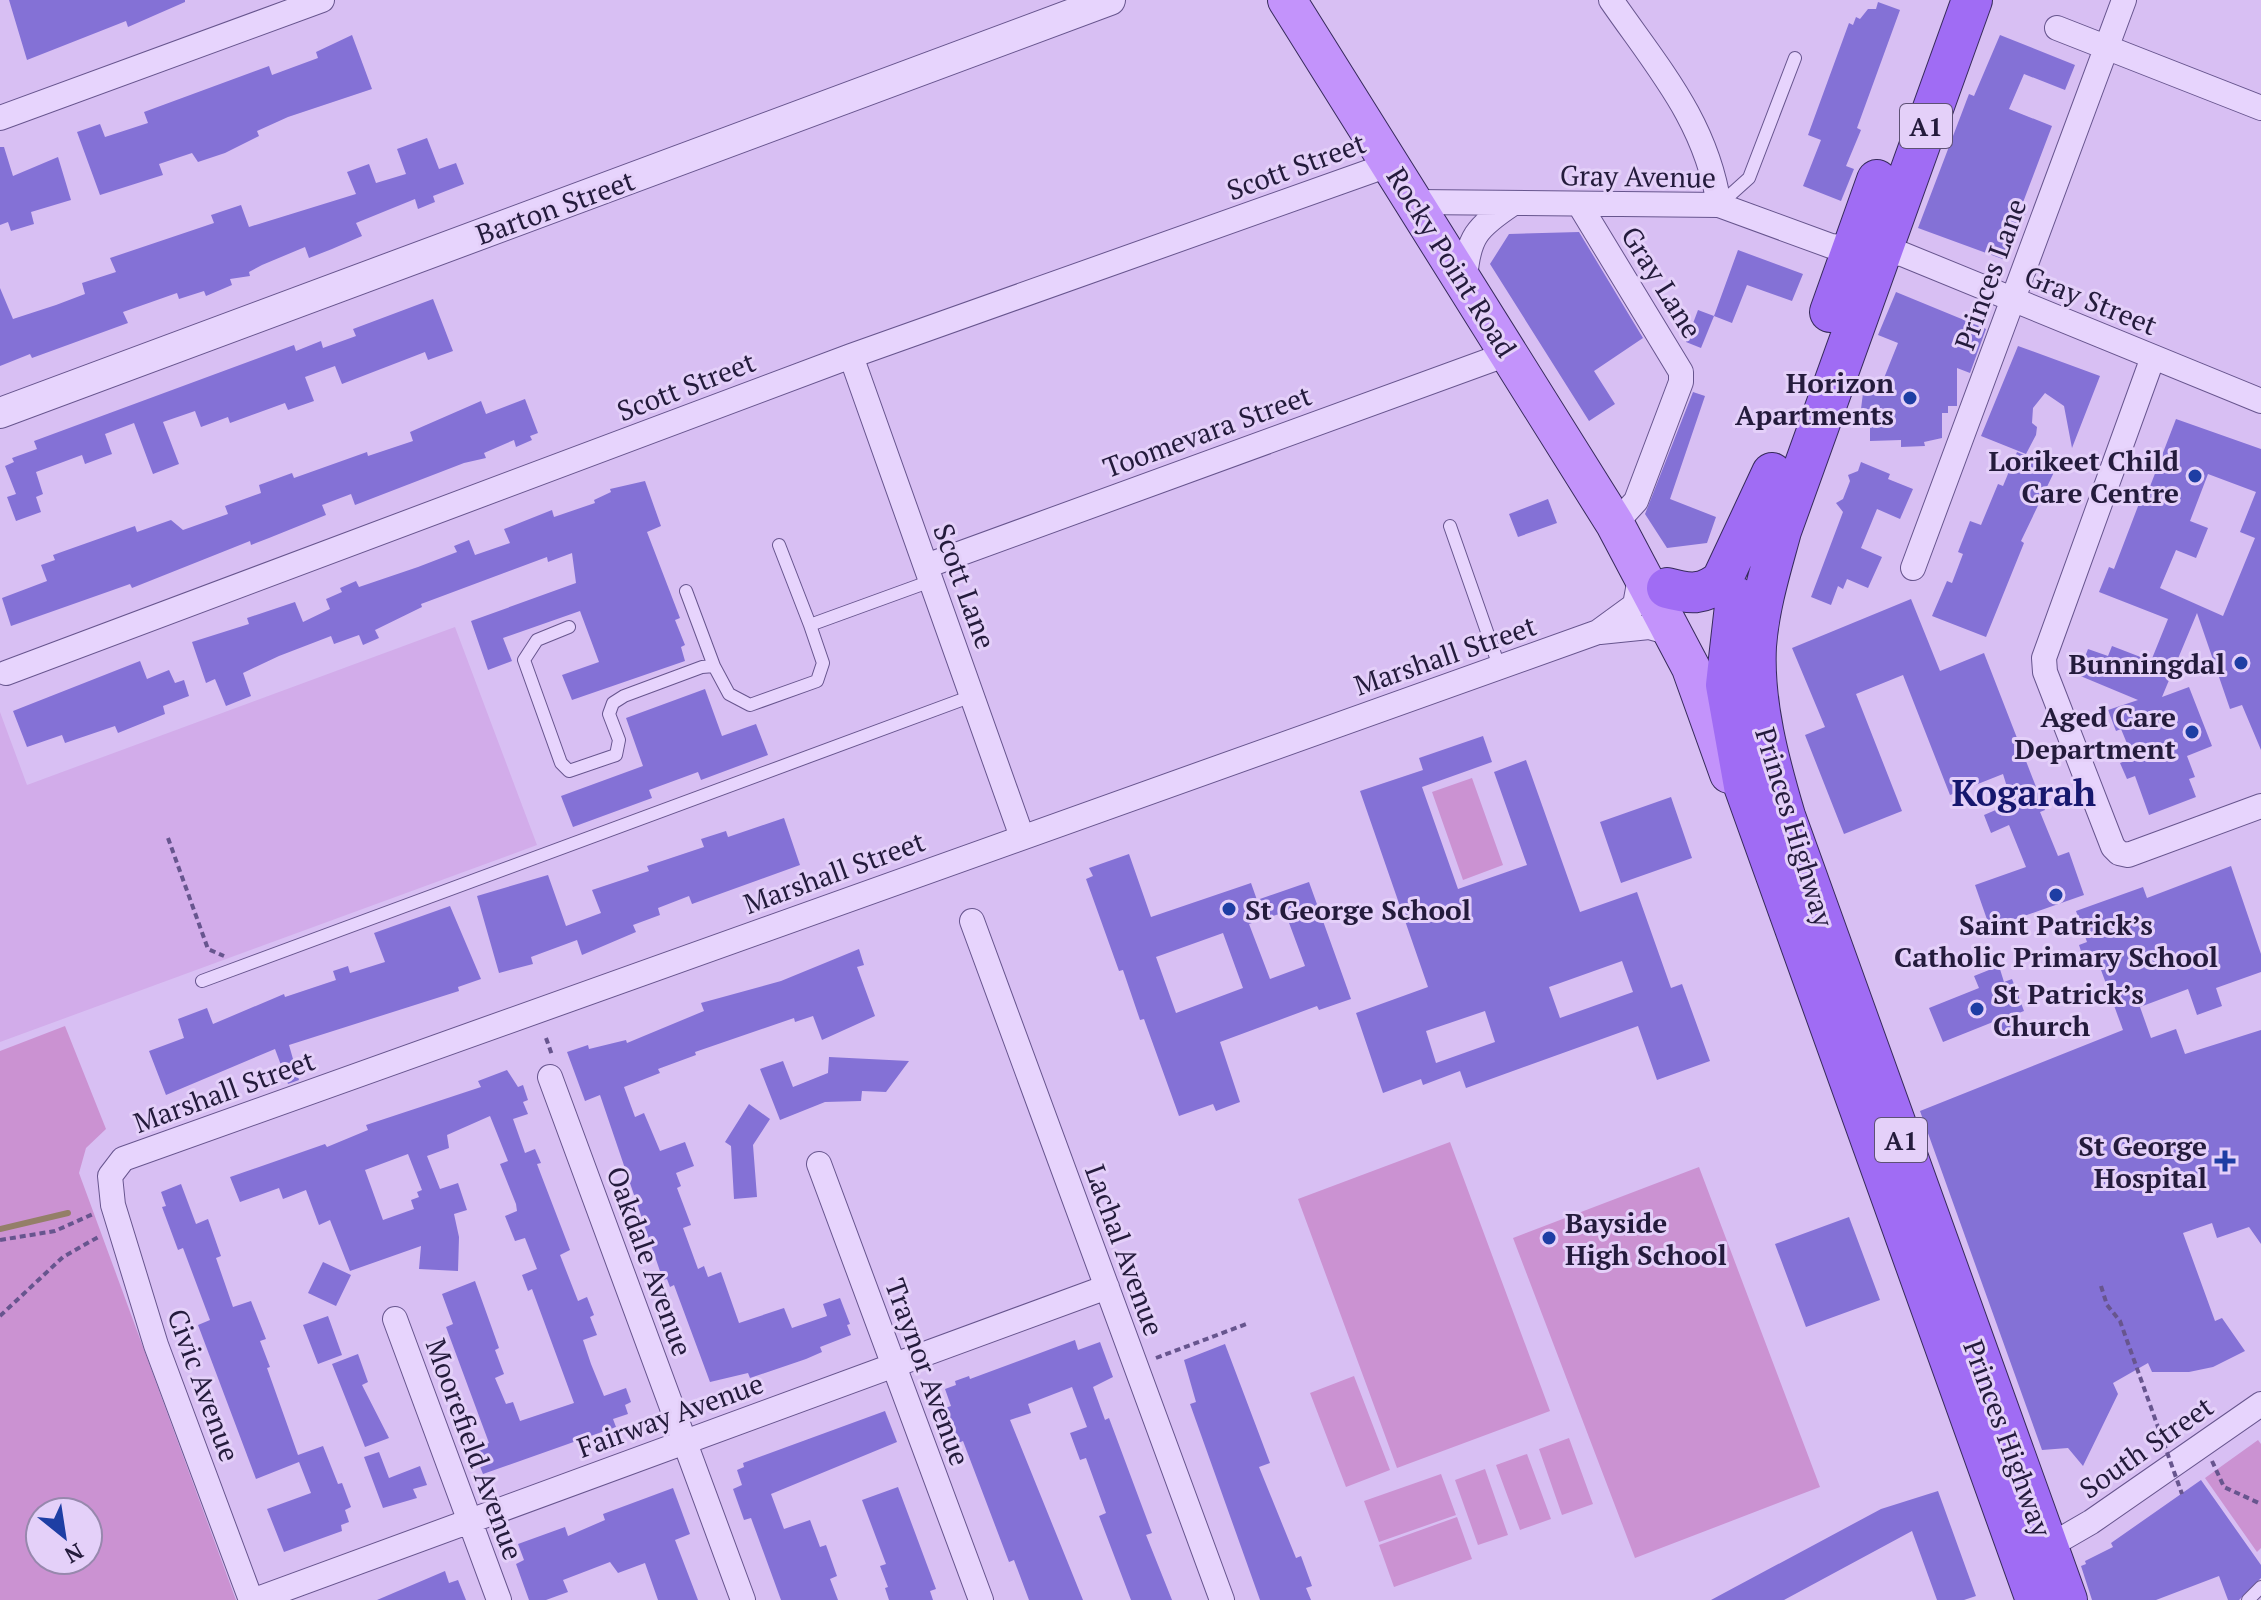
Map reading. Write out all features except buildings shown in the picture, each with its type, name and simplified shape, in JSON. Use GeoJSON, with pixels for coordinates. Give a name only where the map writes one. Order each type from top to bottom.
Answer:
{"type":"FeatureCollection","features":[{"type":"Feature","properties":{"kind":"highway","name":"Princes Highway"},"geometry":{"type":"LineString","coordinates":[[1944,0],[1766,586],[1756,646],[1760,705],[1776,784],[2033,1549],[2036,1600]]}},
{"type":"Feature","properties":{"kind":"highway","name":"Princes Highway"},"geometry":{"type":"LineString","coordinates":[[1972,0],[1772,473],[1736,600],[1726,662],[1735,752],[1781,893],[2033,1549],[2067,1600]]}},
{"type":"Feature","properties":{"kind":"highway"},"geometry":{"type":"LineString","coordinates":[[1654,580],[1703,593],[1722,580],[1772,473]]}},
{"type":"Feature","properties":{"kind":"main road","name":"Rocky Point Road"},"geometry":{"type":"LineString","coordinates":[[1287,0],[1615,524],[1654,580],[1760,705]]}},
{"type":"Feature","properties":{"kind":"main road","name":"Rocky Point Road"},"geometry":{"type":"LineString","coordinates":[[1654,580],[1674,634],[1708,709],[1758,860],[1781,893]]}},
{"type":"Feature","properties":{"kind":"street"},"geometry":{"type":"LineString","coordinates":[[0,118],[322,0]]}},
{"type":"Feature","properties":{"kind":"street","name":"Barton Street"},"geometry":{"type":"LineString","coordinates":[[0,413],[1110,0]]}},
{"type":"Feature","properties":{"kind":"street"},"geometry":{"type":"LineString","coordinates":[[1611,0],[1705,142],[1714,166],[1719,205]]}},
{"type":"Feature","properties":{"kind":"street","name":"Princes Lane"},"geometry":{"type":"LineString","coordinates":[[1913,568],[2124,0]]}},
{"type":"Feature","properties":{"kind":"street"},"geometry":{"type":"LineString","coordinates":[[2057,28],[2261,108]]}},
{"type":"Feature","properties":{"kind":"street","name":"Scott Street"},"geometry":{"type":"LineString","coordinates":[[6,673],[851,356],[1391,164]]}},
{"type":"Feature","properties":{"kind":"street","name":"Gray Avenue"},"geometry":{"type":"LineString","coordinates":[[1416,202],[1719,205],[1831,246],[1866,250]]}},
{"type":"Feature","properties":{"kind":"street"},"geometry":{"type":"LineString","coordinates":[[1465,280],[1473,236],[1484,223],[1512,204]]}},
{"type":"Feature","properties":{"kind":"street","name":"Gray Lane"},"geometry":{"type":"LineString","coordinates":[[1579,204],[1681,372],[1681,382],[1636,501],[1615,524]]}},
{"type":"Feature","properties":{"kind":"street","name":"Gray Street"},"geometry":{"type":"LineString","coordinates":[[1866,250],[1902,254],[2261,401]]}},
{"type":"Feature","properties":{"kind":"street","name":"Toomevara Street"},"geometry":{"type":"LineString","coordinates":[[929,573],[1510,353]]}},
{"type":"Feature","properties":{"kind":"street","name":"Scott Lane"},"geometry":{"type":"LineString","coordinates":[[851,356],[1022,837]]}},
{"type":"Feature","properties":{"kind":"street"},"geometry":{"type":"LineString","coordinates":[[2153,357],[2044,658],[2045,672],[2113,847],[2119,853],[2128,855],[2261,806]]}},
{"type":"Feature","properties":{"kind":"street","name":"Marshall Street"},"geometry":{"type":"LineString","coordinates":[[1598,632],[1635,605],[1654,580]]}},
{"type":"Feature","properties":{"kind":"street","name":"Marshall Street"},"geometry":{"type":"LineString","coordinates":[[114,1206],[114,1167],[135,1154],[1598,632],[1649,627],[1674,634]]}},
{"type":"Feature","properties":{"kind":"street","name":"Lachal Avenue"},"geometry":{"type":"LineString","coordinates":[[972,921],[1222,1600]]}},
{"type":"Feature","properties":{"kind":"street","name":"Oakdale Avenue"},"geometry":{"type":"LineString","coordinates":[[550,1077],[743,1600]]}},
{"type":"Feature","properties":{"kind":"street","name":"Traynor Avenue"},"geometry":{"type":"LineString","coordinates":[[819,1164],[981,1600]]}},
{"type":"Feature","properties":{"kind":"street","name":"Civic Avenue"},"geometry":{"type":"LineString","coordinates":[[114,1206],[156,1345],[253,1600]]}},
{"type":"Feature","properties":{"kind":"street","name":"Fairway Avenue"},"geometry":{"type":"LineString","coordinates":[[253,1600],[1107,1287]]}},
{"type":"Feature","properties":{"kind":"street","name":"Moorefield Avenue"},"geometry":{"type":"LineString","coordinates":[[395,1319],[499,1600]]}},
{"type":"Feature","properties":{"kind":"street","name":"South Street"},"geometry":{"type":"LineString","coordinates":[[2033,1549],[2091,1522],[2261,1404]]}},
{"type":"Feature","properties":{"kind":"lane"},"geometry":{"type":"LineString","coordinates":[[1719,205],[1749,178],[1795,58]]}},
{"type":"Feature","properties":{"kind":"lane"},"geometry":{"type":"LineString","coordinates":[[1450,526],[1499,666]]}},
{"type":"Feature","properties":{"kind":"lane"},"geometry":{"type":"LineString","coordinates":[[686,591],[714,666],[729,694],[750,705],[817,681],[823,663],[779,545]]}},
{"type":"Feature","properties":{"kind":"lane"},"geometry":{"type":"LineString","coordinates":[[810,625],[929,573]]}},
{"type":"Feature","properties":{"kind":"lane"},"geometry":{"type":"LineString","coordinates":[[569,627],[537,640],[524,660],[561,763],[569,771],[616,755],[619,740],[609,714],[613,703],[702,667],[714,666]]}},
{"type":"Feature","properties":{"kind":"lane"},"geometry":{"type":"LineString","coordinates":[[202,981],[972,696]]}},
{"type":"Feature","properties":{"kind":"lane"},"geometry":{"type":"LineString","coordinates":[[2248,1600],[2261,1587]]}},
{"type":"Feature","properties":{"kind":"path"},"geometry":{"type":"LineString","coordinates":[[168,838],[208,949],[244,965]]}},
{"type":"Feature","properties":{"kind":"path"},"geometry":{"type":"LineString","coordinates":[[0,1240],[55,1231],[114,1206]]}},
{"type":"Feature","properties":{"kind":"path"},"geometry":{"type":"LineString","coordinates":[[0,1316],[114,1206]]}},
{"type":"Feature","properties":{"kind":"path"},"geometry":{"type":"LineString","coordinates":[[2101,1286],[2107,1305],[2120,1321],[2182,1494]]}},
{"type":"Feature","properties":{"kind":"path"},"geometry":{"type":"LineString","coordinates":[[1153,1358],[1249,1323]]}},
{"type":"Feature","properties":{"kind":"path"},"geometry":{"type":"LineString","coordinates":[[2201,1445],[2224,1487],[2261,1504]]}},
{"type":"Feature","properties":{"kind":"shaded area"},"geometry":{"type":"Polygon","coordinates":[[[455,627],[537,845],[0,1042],[0,712],[27,785],[455,627]]]}},
{"type":"Feature","properties":{"kind":"shaded area"},"geometry":{"type":"Polygon","coordinates":[[[1472,778],[1503,865],[1463,880],[1432,792],[1472,778]]]}},
{"type":"Feature","properties":{"kind":"shaded area"},"geometry":{"type":"Polygon","coordinates":[[[65,1026],[106,1129],[86,1148],[79,1173],[236,1600],[0,1600],[0,1051],[65,1026]]]}},
{"type":"Feature","properties":{"kind":"shaded area"},"geometry":{"type":"Polygon","coordinates":[[[1450,1142],[1550,1411],[1397,1468],[1298,1199],[1450,1142]]]}},
{"type":"Feature","properties":{"kind":"shaded area"},"geometry":{"type":"Polygon","coordinates":[[[1699,1167],[1820,1487],[1635,1558],[1513,1238],[1699,1167]]]}},
{"type":"Feature","properties":{"kind":"shaded area"},"geometry":{"type":"Polygon","coordinates":[[[1354,1376],[1390,1470],[1346,1487],[1310,1393],[1354,1376]]]}},
{"type":"Feature","properties":{"kind":"shaded area"},"geometry":{"type":"Polygon","coordinates":[[[1569,1438],[1593,1504],[1562,1515],[1539,1449],[1569,1438]]]}},
{"type":"Feature","properties":{"kind":"shaded area"},"geometry":{"type":"Polygon","coordinates":[[[2258,1440],[2261,1444],[2261,1548],[2257,1552],[2205,1478],[2258,1440]]]}},
{"type":"Feature","properties":{"kind":"shaded area"},"geometry":{"type":"Polygon","coordinates":[[[1527,1454],[1551,1519],[1520,1530],[1496,1465],[1527,1454]]]}},
{"type":"Feature","properties":{"kind":"shaded area"},"geometry":{"type":"Polygon","coordinates":[[[1485,1469],[1508,1535],[1478,1545],[1455,1480],[1485,1469]]]}},
{"type":"Feature","properties":{"kind":"shaded area"},"geometry":{"type":"Polygon","coordinates":[[[1441,1474],[1456,1515],[1379,1542],[1364,1501],[1441,1474]]]}},
{"type":"Feature","properties":{"kind":"shaded area"},"geometry":{"type":"Polygon","coordinates":[[[1457,1517],[1472,1559],[1394,1587],[1379,1545],[1457,1517]]]}},
{"type":"Feature","properties":{"kind":"waterway"},"geometry":{"type":"LineString","coordinates":[[0,1229],[68,1213]]}},
{"type":"Feature","properties":{"kind":"place","name":"Horizon Apartments"},"geometry":{"type":"Point","coordinates":[1910,398]}},
{"type":"Feature","properties":{"kind":"place","name":"Lorikeet Child Care Centre"},"geometry":{"type":"Point","coordinates":[2195,476]}},
{"type":"Feature","properties":{"kind":"place","name":"Bunningdal"},"geometry":{"type":"Point","coordinates":[2241,663]}},
{"type":"Feature","properties":{"kind":"place","name":"Aged Care Department"},"geometry":{"type":"Point","coordinates":[2192,732]}},
{"type":"Feature","properties":{"kind":"place","name":"Saint Patrick’s Catholic Primary School"},"geometry":{"type":"Point","coordinates":[2056,895]}},
{"type":"Feature","properties":{"kind":"place","name":"St George School"},"geometry":{"type":"Point","coordinates":[1229,909]}},
{"type":"Feature","properties":{"kind":"place","name":"St Patrick’s Church"},"geometry":{"type":"Point","coordinates":[1977,1009]}},
{"type":"Feature","properties":{"kind":"place","name":"St George Hospital"},"geometry":{"type":"Point","coordinates":[2225,1161]}},
{"type":"Feature","properties":{"kind":"place","name":"Bayside High School"},"geometry":{"type":"Point","coordinates":[1549,1238]}},
{"type":"Feature","properties":{"kind":"district","name":"Kogarah"},"geometry":{"type":"Point","coordinates":[2024,792]}}]}
